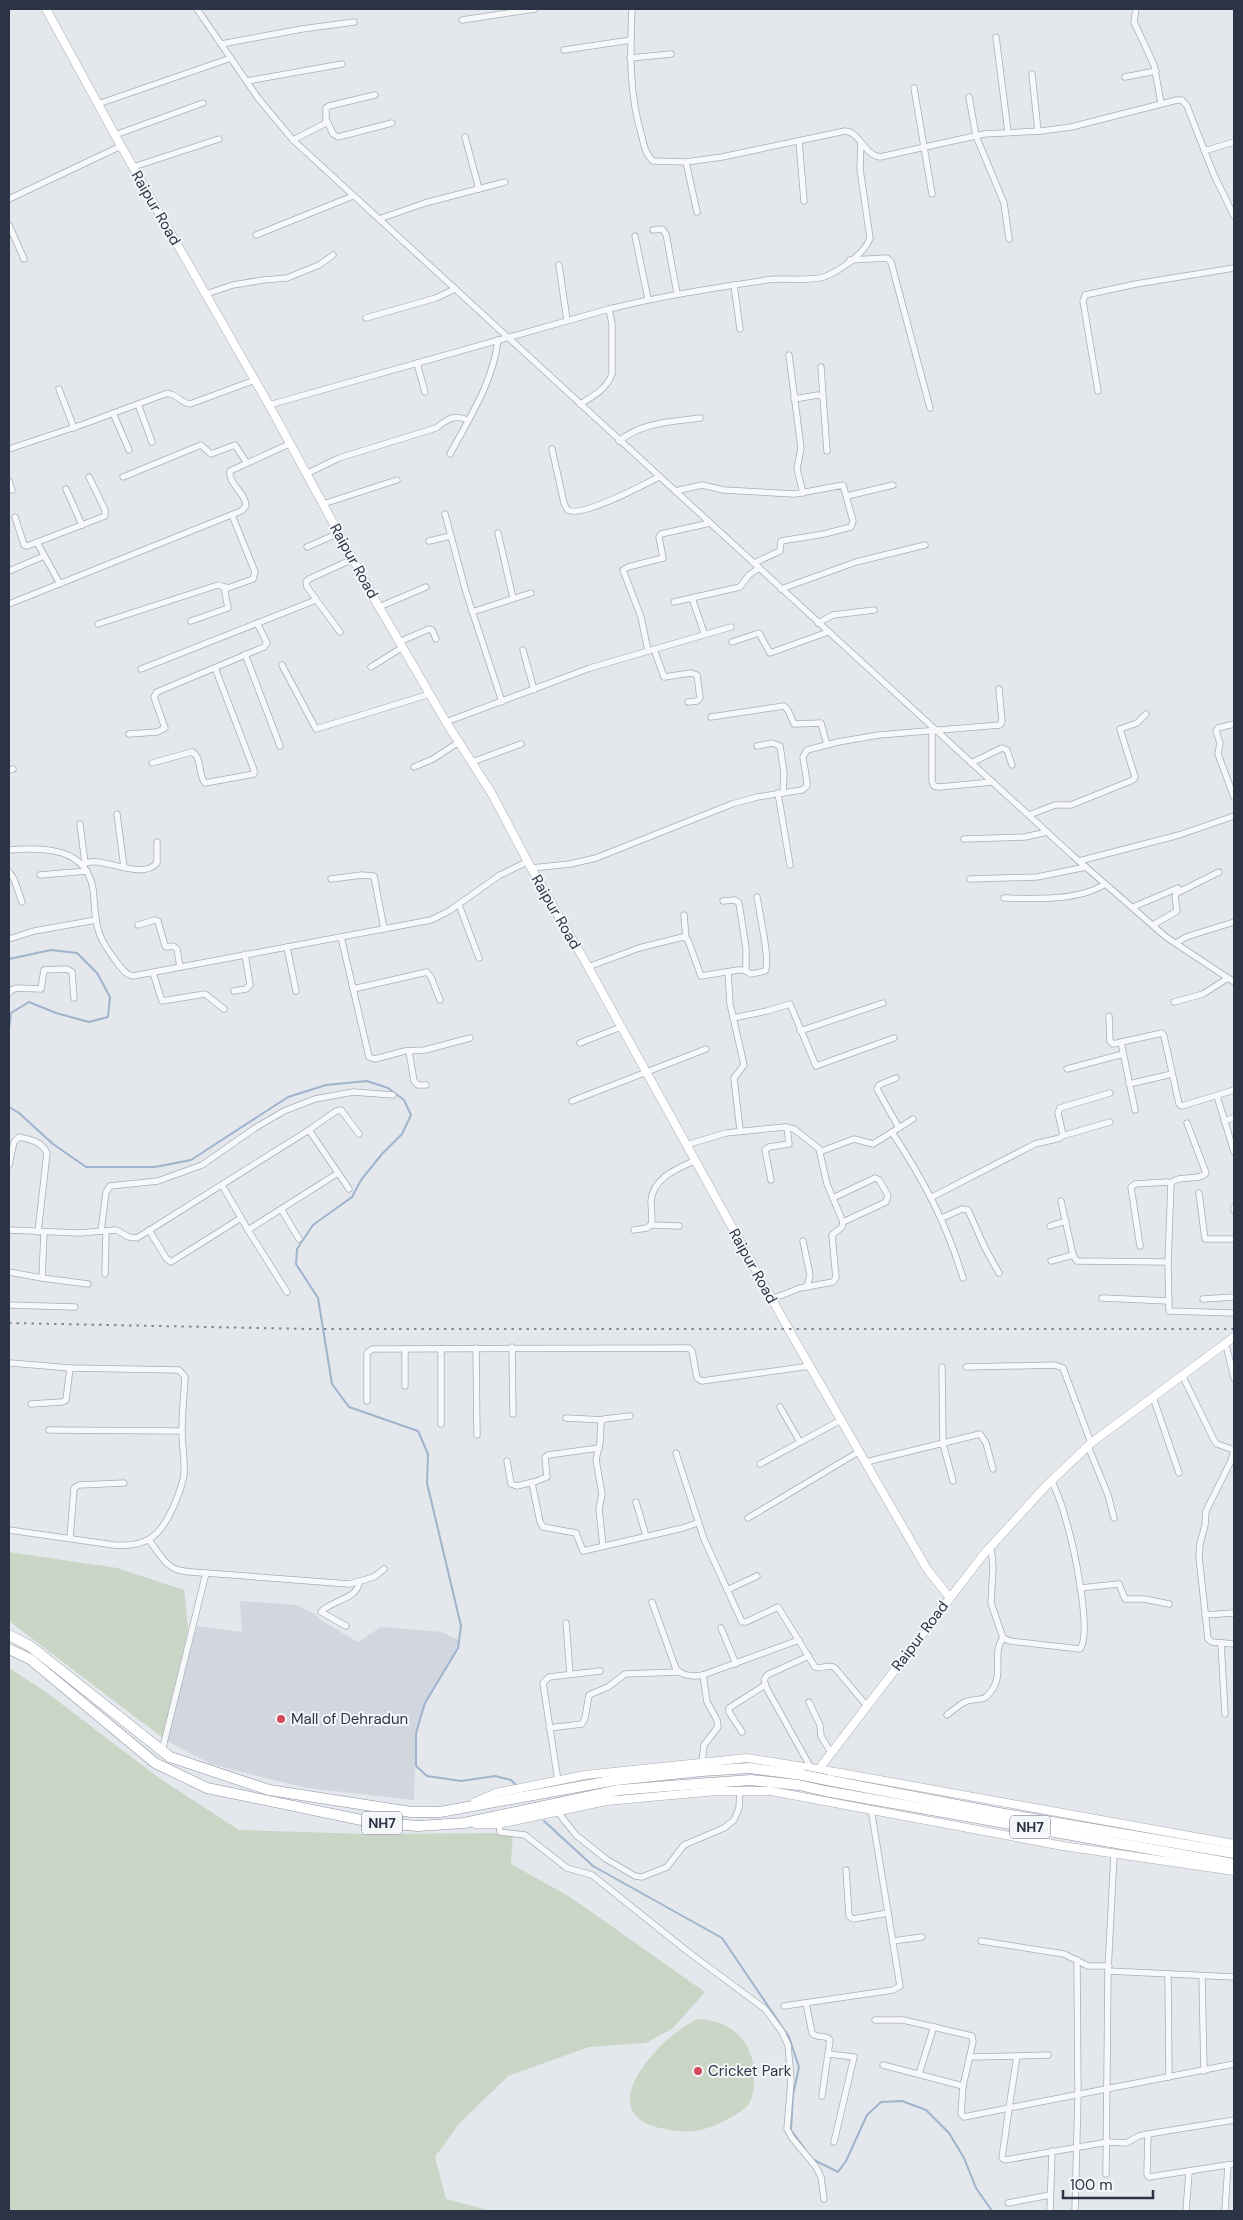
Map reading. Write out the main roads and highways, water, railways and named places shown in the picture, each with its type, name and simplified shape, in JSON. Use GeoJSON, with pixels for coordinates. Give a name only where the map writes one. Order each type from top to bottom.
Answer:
{"type":"FeatureCollection","features":[{"type":"Feature","properties":{"kind":"highway","name":"NH7"},"geometry":{"type":"LineString","coordinates":[[9,1635],[30,1646],[170,1757],[269,1790],[411,1812],[440,1812],[616,1780],[749,1768],[807,1771],[827,1780],[999,1813],[1234,1853]]}},
{"type":"Feature","properties":{"kind":"highway","name":"NH7"},"geometry":{"type":"LineString","coordinates":[[9,1649],[30,1660],[155,1763],[207,1788],[370,1822],[418,1826],[464,1824],[619,1790],[751,1780],[799,1785],[1234,1864]]}},
{"type":"Feature","properties":{"kind":"main road","name":"Raipur Road"},"geometry":{"type":"LineString","coordinates":[[46,9],[121,146],[269,405],[379,607],[446,722],[472,762],[810,1366],[927,1569],[950,1598],[830,1753],[819,1770],[810,1798]]}},
{"type":"Feature","properties":{"kind":"main road"},"geometry":{"type":"LineString","coordinates":[[950,1598],[991,1546],[1052,1481],[1090,1445],[1234,1337]]}},
{"type":"Feature","properties":{"kind":"main road"},"geometry":{"type":"LineString","coordinates":[[462,1808],[496,1793],[585,1775],[747,1758],[807,1771],[819,1770],[1234,1844]]}},
{"type":"Feature","properties":{"kind":"main road"},"geometry":{"type":"LineString","coordinates":[[464,1824],[499,1824],[606,1801],[717,1791],[770,1791],[1114,1854],[1234,1870]]}},
{"type":"Feature","properties":{"kind":"waterway"},"geometry":{"type":"LineString","coordinates":[[9,959],[51,950],[77,953],[97,973],[110,997],[108,1017],[89,1022],[56,1013],[29,1002],[11,1013],[9,1029]]}},
{"type":"Feature","properties":{"kind":"waterway"},"geometry":{"type":"LineString","coordinates":[[9,1107],[19,1113],[53,1144],[86,1167],[155,1167],[191,1160],[288,1097],[326,1085],[367,1081],[388,1088],[404,1100],[411,1115],[402,1134],[382,1154],[361,1180],[352,1197],[313,1225],[297,1249],[296,1264],[318,1298],[332,1384],[349,1407],[418,1431],[428,1454],[427,1483],[461,1626],[458,1648],[425,1703],[416,1733],[416,1766],[427,1776],[461,1781],[495,1776],[511,1780],[516,1785]]}},
{"type":"Feature","properties":{"kind":"waterway"},"geometry":{"type":"LineString","coordinates":[[544,1821],[593,1866],[722,1938],[789,2037],[799,2067],[793,2095],[791,2130],[805,2149]]}},
{"type":"Feature","properties":{"kind":"waterway"},"geometry":{"type":"LineString","coordinates":[[814,2160],[838,2172],[846,2161],[867,2115],[881,2102],[902,2101],[926,2110],[949,2133],[964,2158],[976,2188],[992,2211]]}},
{"type":"Feature","properties":{"kind":"railway"},"geometry":{"type":"LineString","coordinates":[[9,1323],[310,1329],[1234,1329]]}},
{"type":"Feature","properties":{"kind":"place","name":"Mall of Dehradun"},"geometry":{"type":"Point","coordinates":[281,1719]}},
{"type":"Feature","properties":{"kind":"place","name":"Cricket Park"},"geometry":{"type":"Point","coordinates":[698,2071]}}]}
